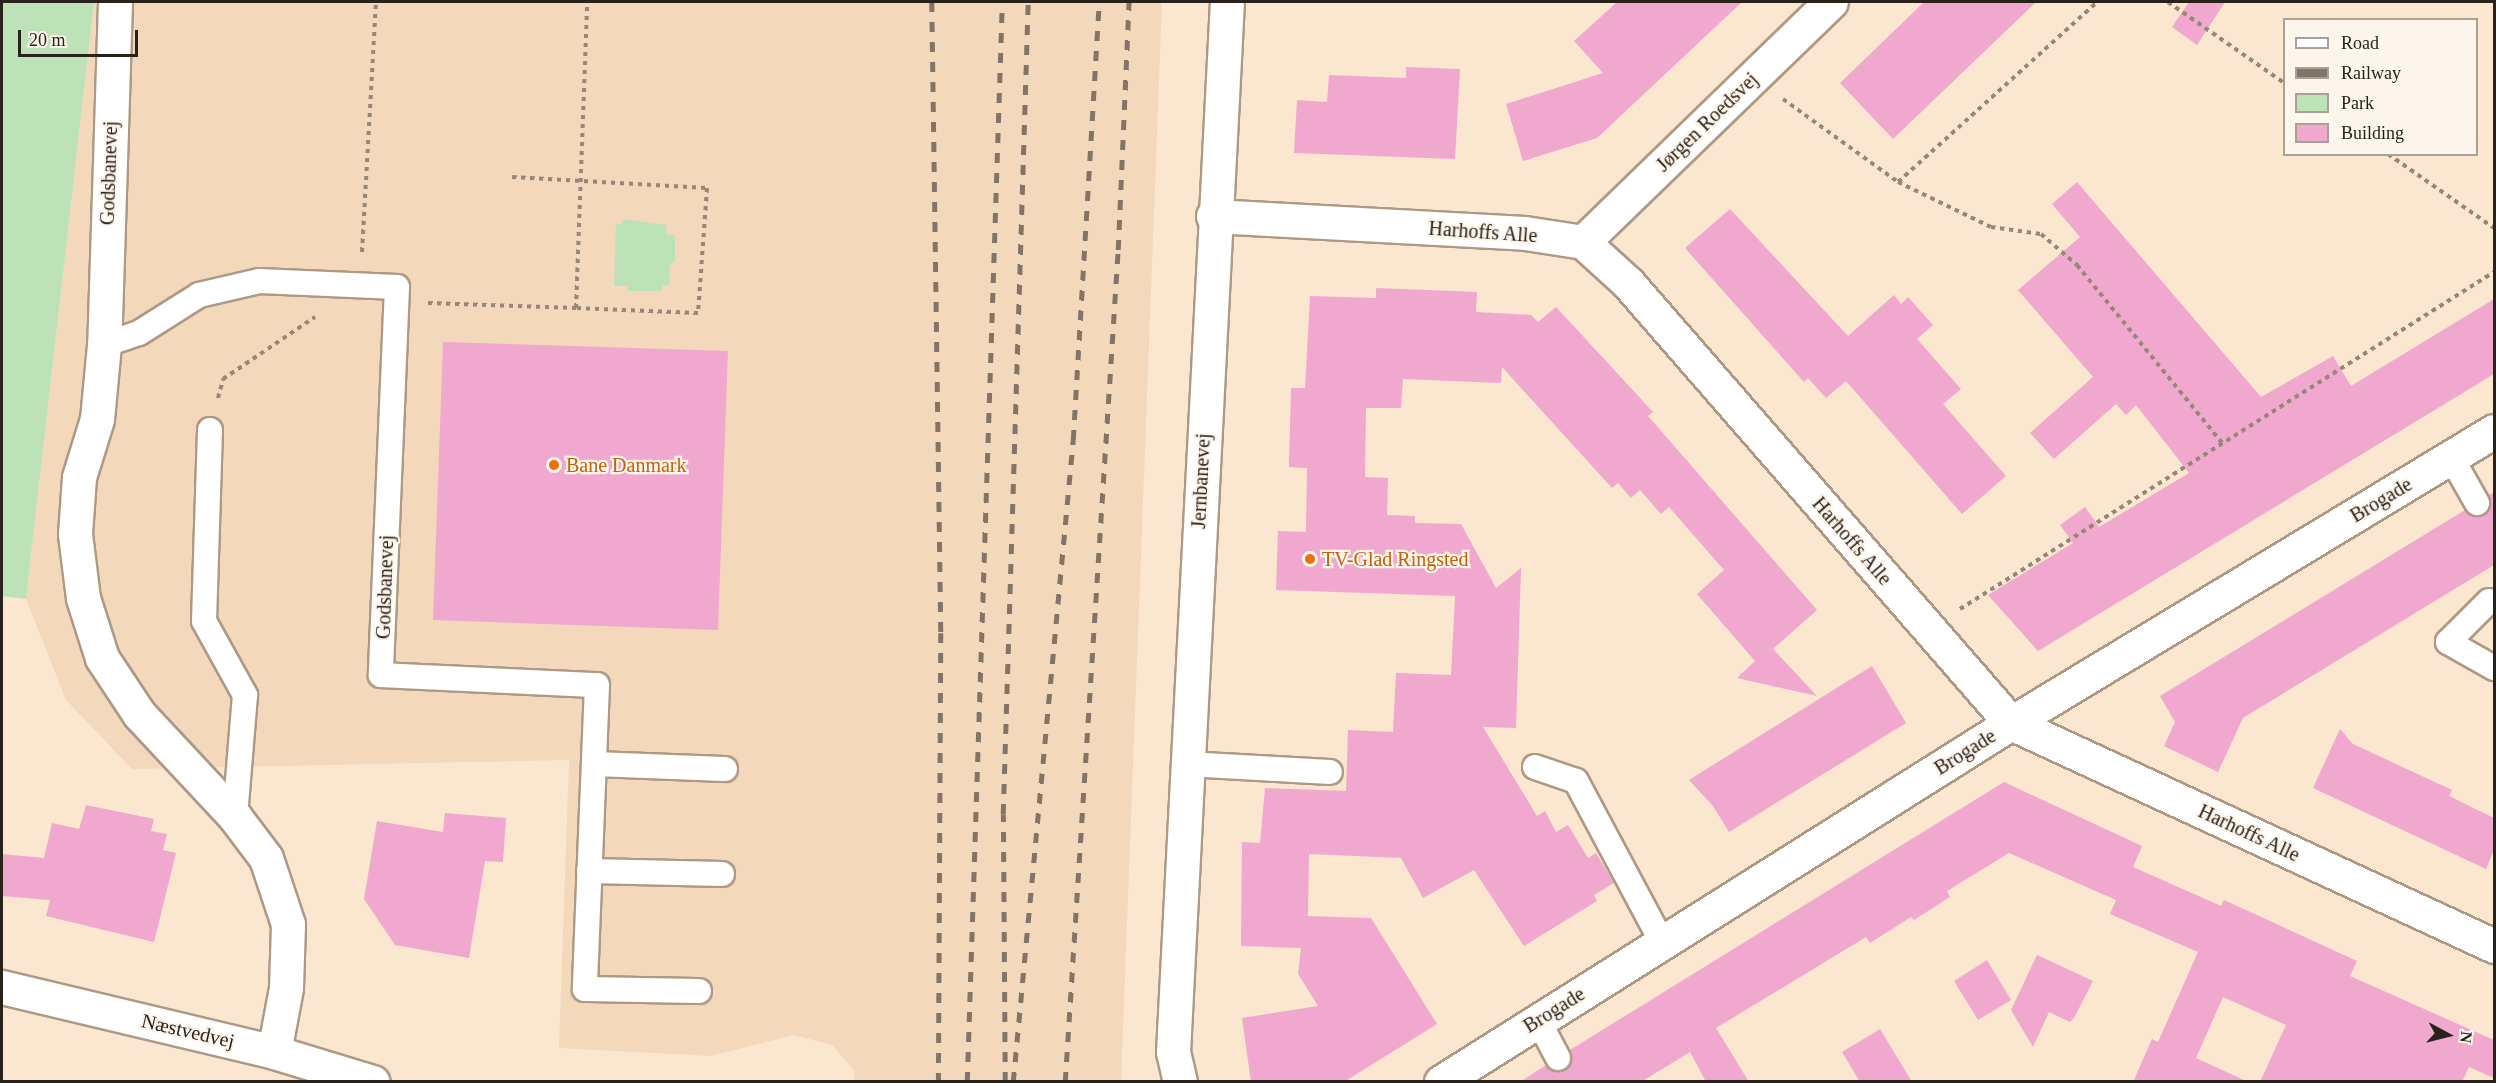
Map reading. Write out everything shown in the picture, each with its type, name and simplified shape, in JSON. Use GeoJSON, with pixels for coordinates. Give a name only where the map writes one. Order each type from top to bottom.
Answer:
{"type":"FeatureCollection","features":[{"type":"Feature","properties":{"kind":"street","name":"Godsbanevej"},"geometry":{"type":"LineString","coordinates":[[115,2],[104,345],[97,419],[79,477],[75,534],[83,598],[102,658],[139,714],[236,817],[266,858],[288,924],[286,988],[291,1065]]}},
{"type":"Feature","properties":{"kind":"street","name":"Jernbanevej"},"geometry":{"type":"LineString","coordinates":[[1180,1082],[1173,1052],[1213,216],[1227,2]]}},
{"type":"Feature","properties":{"kind":"street","name":"Jørgen Roedsvej"},"geometry":{"type":"LineString","coordinates":[[1583,242],[1831,2]]}},
{"type":"Feature","properties":{"kind":"street","name":"Harhoffs Alle"},"geometry":{"type":"LineString","coordinates":[[1213,216],[1525,232],[1583,242],[1628,283],[2011,723],[2494,946]]}},
{"type":"Feature","properties":{"kind":"street","name":"Brogade"},"geometry":{"type":"LineString","coordinates":[[1441,1082],[2011,723],[2494,431]]}},
{"type":"Feature","properties":{"kind":"street","name":"Jernbanevej"},"geometry":{"type":"LineString","coordinates":[[1178,962],[1198,1082]]}},
{"type":"Feature","properties":{"kind":"street","name":"Næstvedvej"},"geometry":{"type":"LineString","coordinates":[[2,987],[291,1065],[373,1082]]}},
{"type":"Feature","properties":{"kind":"lane"},"geometry":{"type":"LineString","coordinates":[[104,345],[139,333],[199,295],[259,281],[397,287],[396,302]]}},
{"type":"Feature","properties":{"kind":"lane","name":"Godsbanevej"},"geometry":{"type":"LineString","coordinates":[[396,302],[381,675],[597,685],[585,989],[699,991]]}},
{"type":"Feature","properties":{"kind":"lane"},"geometry":{"type":"LineString","coordinates":[[210,430],[204,621],[245,695],[236,817]]}},
{"type":"Feature","properties":{"kind":"lane"},"geometry":{"type":"LineString","coordinates":[[2451,457],[2477,503]]}},
{"type":"Feature","properties":{"kind":"lane"},"geometry":{"type":"LineString","coordinates":[[2489,601],[2448,642],[2494,669]]}},
{"type":"Feature","properties":{"kind":"lane"},"geometry":{"type":"LineString","coordinates":[[594,764],[725,770]]}},
{"type":"Feature","properties":{"kind":"lane"},"geometry":{"type":"LineString","coordinates":[[1187,764],[1330,772]]}},
{"type":"Feature","properties":{"kind":"lane"},"geometry":{"type":"LineString","coordinates":[[1535,767],[1576,781],[1662,942]]}},
{"type":"Feature","properties":{"kind":"lane"},"geometry":{"type":"LineString","coordinates":[[589,871],[722,874]]}},
{"type":"Feature","properties":{"kind":"lane"},"geometry":{"type":"LineString","coordinates":[[1538,1020],[1558,1058]]}},
{"type":"Feature","properties":{"kind":"path"},"geometry":{"type":"LineString","coordinates":[[359,287],[368,177],[376,2]]}},
{"type":"Feature","properties":{"kind":"path"},"geometry":{"type":"LineString","coordinates":[[576,308],[587,2]]}},
{"type":"Feature","properties":{"kind":"path"},"geometry":{"type":"LineString","coordinates":[[1898,182],[2097,2]]}},
{"type":"Feature","properties":{"kind":"path"},"geometry":{"type":"LineString","coordinates":[[2168,2],[2283,82]]}},
{"type":"Feature","properties":{"kind":"path"},"geometry":{"type":"LineString","coordinates":[[1753,77],[1898,182],[1991,227],[2041,234],[2077,266],[2222,443]]}},
{"type":"Feature","properties":{"kind":"path"},"geometry":{"type":"LineString","coordinates":[[2391,156],[2494,228]]}},
{"type":"Feature","properties":{"kind":"path"},"geometry":{"type":"LineString","coordinates":[[396,302],[698,313],[707,188],[512,177]]}},
{"type":"Feature","properties":{"kind":"path"},"geometry":{"type":"LineString","coordinates":[[1929,629],[2494,272]]}},
{"type":"Feature","properties":{"kind":"path"},"geometry":{"type":"LineString","coordinates":[[223,379],[299,327]]}},
{"type":"Feature","properties":{"kind":"shaded area"},"geometry":{"type":"Polygon","coordinates":[[[94,2],[1162,2],[1121,1081],[855,1081],[854,1070],[832,1045],[794,1035],[711,1056],[559,1048],[569,760],[132,769],[66,700],[26,599],[94,2]]]}},
{"type":"Feature","properties":{"kind":"green space"},"geometry":{"type":"Polygon","coordinates":[[[2,2],[94,2],[26,599],[2,596],[2,2]]]}},
{"type":"Feature","properties":{"kind":"green space"},"geometry":{"type":"Polygon","coordinates":[[[623,219],[667,225],[666,234],[675,235],[675,263],[670,263],[669,285],[663,285],[661,291],[628,291],[628,286],[614,286],[616,223],[622,224],[623,219]]]}},
{"type":"Feature","properties":{"kind":"building"},"geometry":{"type":"Polygon","coordinates":[[[1617,2],[1742,2],[1597,138],[1523,161],[1506,104],[1603,73],[1574,41],[1617,2]]]}},
{"type":"Feature","properties":{"kind":"building"},"geometry":{"type":"Polygon","coordinates":[[[1924,2],[2036,2],[1893,139],[1840,83],[1924,2]]]}},
{"type":"Feature","properties":{"kind":"building"},"geometry":{"type":"Polygon","coordinates":[[[2189,2],[2225,2],[2197,45],[2172,27],[2189,2]]]}},
{"type":"Feature","properties":{"kind":"building"},"geometry":{"type":"Polygon","coordinates":[[[1406,67],[1460,69],[1455,159],[1294,153],[1297,100],[1327,102],[1329,75],[1406,78],[1406,67]]]}},
{"type":"Feature","properties":{"kind":"building"},"geometry":{"type":"Polygon","coordinates":[[[2077,182],[2261,397],[2333,356],[2351,386],[2494,299],[2494,374],[2038,651],[1988,595],[2073,543],[2060,525],[2085,507],[2099,527],[2189,473],[2136,405],[2126,415],[2116,404],[2054,459],[2030,433],[2093,377],[2018,290],[2080,237],[2052,204],[2077,182]]]}},
{"type":"Feature","properties":{"kind":"building"},"geometry":{"type":"Polygon","coordinates":[[[1730,209],[1848,336],[1894,295],[1901,304],[1908,297],[1933,325],[1917,339],[1961,389],[1943,404],[2006,476],[1962,514],[1846,381],[1826,398],[1808,378],[1804,382],[1685,248],[1730,209]]]}},
{"type":"Feature","properties":{"kind":"building"},"geometry":{"type":"Polygon","coordinates":[[[1376,288],[1477,292],[1476,312],[1531,315],[1538,322],[1556,307],[1653,412],[1648,416],[1817,610],[1773,649],[1817,696],[1737,678],[1755,661],[1697,594],[1724,570],[1669,507],[1661,514],[1640,490],[1631,498],[1618,483],[1612,488],[1502,367],[1501,383],[1403,379],[1401,408],[1366,408],[1365,477],[1388,478],[1387,515],[1415,516],[1415,523],[1461,524],[1496,588],[1521,568],[1516,728],[1483,727],[1537,816],[1545,811],[1556,832],[1568,825],[1588,858],[1596,853],[1614,883],[1594,895],[1597,901],[1524,946],[1474,870],[1423,898],[1401,858],[1309,854],[1308,916],[1371,918],[1437,1024],[1344,1082],[1251,1082],[1242,1018],[1318,1006],[1298,974],[1301,948],[1241,946],[1242,842],[1260,843],[1265,788],[1346,791],[1348,730],[1393,732],[1396,673],[1451,675],[1455,596],[1276,590],[1278,531],[1306,532],[1307,468],[1289,467],[1291,388],[1305,388],[1310,296],[1376,298],[1376,288]]]}},
{"type":"Feature","properties":{"kind":"building"},"geometry":{"type":"Polygon","coordinates":[[[443,342],[728,351],[718,630],[433,620],[443,342]]]}},
{"type":"Feature","properties":{"kind":"building"},"geometry":{"type":"Polygon","coordinates":[[[2494,492],[2494,565],[2243,718],[2218,772],[2164,746],[2175,722],[2160,696],[2465,510],[2476,517],[2484,515],[2491,504],[2489,495],[2494,492]]]}},
{"type":"Feature","properties":{"kind":"building"},"geometry":{"type":"Polygon","coordinates":[[[1872,666],[1906,723],[1729,832],[1713,806],[1689,780],[1872,666]]]}},
{"type":"Feature","properties":{"kind":"building"},"geometry":{"type":"Polygon","coordinates":[[[2340,729],[2353,744],[2452,790],[2449,796],[2494,818],[2494,850],[2486,869],[2313,788],[2340,729]]]}},
{"type":"Feature","properties":{"kind":"building"},"geometry":{"type":"Polygon","coordinates":[[[2004,782],[2142,846],[2133,867],[2221,906],[2224,900],[2357,961],[2350,976],[2494,1040],[2494,1078],[2469,1067],[2462,1082],[2260,1082],[2286,1025],[2223,997],[2196,1058],[2248,1082],[2133,1082],[2152,1039],[2158,1042],[2198,952],[2110,914],[2116,900],[2009,853],[1947,891],[1950,897],[1914,920],[1911,917],[1870,943],[1866,937],[1716,1028],[1749,1082],[1706,1082],[1690,1052],[1641,1082],[1520,1082],[1546,1065],[1557,1072],[1565,1070],[1572,1059],[1570,1050],[2004,782]]]}},
{"type":"Feature","properties":{"kind":"building"},"geometry":{"type":"Polygon","coordinates":[[[86,805],[154,819],[151,831],[167,834],[163,850],[176,853],[154,942],[46,916],[50,900],[2,896],[2,854],[44,858],[52,823],[79,829],[86,805]]]}},
{"type":"Feature","properties":{"kind":"building"},"geometry":{"type":"Polygon","coordinates":[[[445,813],[506,818],[503,862],[485,861],[469,958],[395,945],[364,899],[377,821],[443,832],[445,813]]]}},
{"type":"Feature","properties":{"kind":"building"},"geometry":{"type":"Polygon","coordinates":[[[2037,955],[2093,981],[2070,1022],[2049,1012],[2033,1047],[2011,1010],[2037,955]]]}},
{"type":"Feature","properties":{"kind":"building"},"geometry":{"type":"Polygon","coordinates":[[[1987,960],[2011,1000],[1978,1020],[1954,981],[1987,960]]]}},
{"type":"Feature","properties":{"kind":"building"},"geometry":{"type":"Polygon","coordinates":[[[1880,1029],[1912,1082],[1860,1082],[1842,1052],[1880,1029]]]}},
{"type":"Feature","properties":{"kind":"railway"},"geometry":{"type":"LineString","coordinates":[[932,2],[941,633],[939,1082]]}},
{"type":"Feature","properties":{"kind":"railway"},"geometry":{"type":"LineString","coordinates":[[967,1082],[1002,2]]}},
{"type":"Feature","properties":{"kind":"railway"},"geometry":{"type":"LineString","coordinates":[[1005,1082],[1003,814],[1028,2]]}},
{"type":"Feature","properties":{"kind":"railway"},"geometry":{"type":"LineString","coordinates":[[1013,1082],[1073,440],[1099,2]]}},
{"type":"Feature","properties":{"kind":"railway"},"geometry":{"type":"LineString","coordinates":[[1065,1082],[1118,250],[1129,2]]}},
{"type":"Feature","properties":{"kind":"place","name":"Bane Danmark"},"geometry":{"type":"Point","coordinates":[554,465]}},
{"type":"Feature","properties":{"kind":"place","name":"TV-Glad Ringsted"},"geometry":{"type":"Point","coordinates":[1310,559]}}]}
